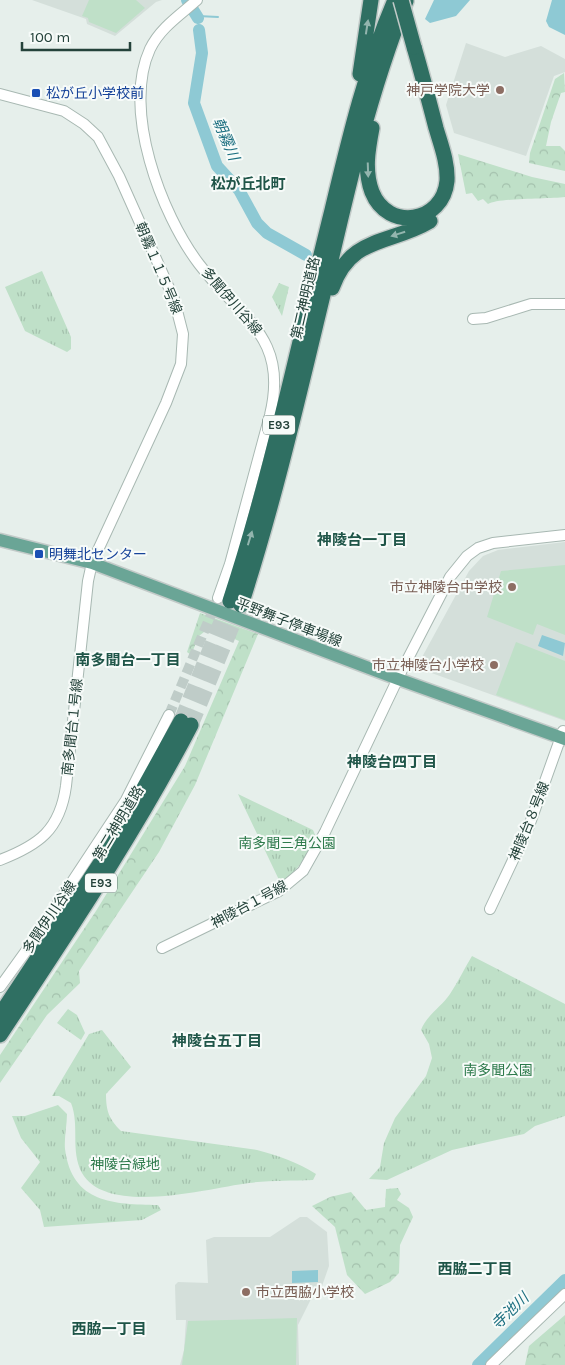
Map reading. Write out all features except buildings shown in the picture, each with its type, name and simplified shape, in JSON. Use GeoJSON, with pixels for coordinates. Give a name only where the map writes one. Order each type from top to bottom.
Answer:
{"type":"FeatureCollection","features":[{"type":"Feature","properties":{"kind":"highway"},"geometry":{"type":"LineString","coordinates":[[322,247],[361,67],[371,0]]}},
{"type":"Feature","properties":{"kind":"highway","name":"第二神明道路"},"geometry":{"type":"LineString","coordinates":[[229,602],[270,466],[322,247],[362,95],[395,0]]}},
{"type":"Feature","properties":{"kind":"highway"},"geometry":{"type":"LineString","coordinates":[[316,322],[327,304],[338,272],[355,253],[371,243],[427,223],[440,213],[450,199],[454,181],[452,161],[401,0]]}},
{"type":"Feature","properties":{"kind":"highway"},"geometry":{"type":"LineString","coordinates":[[399,20],[377,104],[369,145],[368,169],[373,193],[381,207],[392,215],[406,219],[421,217],[434,209],[443,196],[447,180],[443,154],[407,0]]}},
{"type":"Feature","properties":{"kind":"highway","name":"第二神明道路"},"geometry":{"type":"LineString","coordinates":[[229,602],[271,504],[361,136],[380,72],[407,0]]}},
{"type":"Feature","properties":{"kind":"highway","name":"第二神明道路"},"geometry":{"type":"LineString","coordinates":[[0,1015],[113,844],[180,720]]}},
{"type":"Feature","properties":{"kind":"highway","name":"第二神明道路"},"geometry":{"type":"LineString","coordinates":[[0,1035],[107,874],[152,800],[180,720]]}},
{"type":"Feature","properties":{"kind":"main road","name":"平野舞子停車場線"},"geometry":{"type":"LineString","coordinates":[[0,535],[58,547],[399,676],[564,735]]}},
{"type":"Feature","properties":{"kind":"main road","name":"平野舞子停車場線"},"geometry":{"type":"LineString","coordinates":[[0,540],[93,561]]}},
{"type":"Feature","properties":{"kind":"street","name":"多聞伊川谷線"},"geometry":{"type":"LineString","coordinates":[[196,1],[175,18],[150,48],[142,78],[141,103],[145,146],[156,183],[178,232],[198,263],[263,337],[273,361],[276,376],[276,392],[230,564],[229,602]]}},
{"type":"Feature","properties":{"kind":"street","name":"朝霧１１５号線"},"geometry":{"type":"LineString","coordinates":[[0,94],[64,111],[84,124],[98,137],[123,186],[180,319],[183,334],[181,364],[166,403],[93,561]]}},
{"type":"Feature","properties":{"kind":"street"},"geometry":{"type":"LineString","coordinates":[[473,319],[486,318],[531,304],[565,304]]}},
{"type":"Feature","properties":{"kind":"street","name":"神陵台１号線"},"geometry":{"type":"LineString","coordinates":[[162,948],[279,891],[303,870],[325,832],[399,676],[459,564],[478,548],[493,543],[565,535]]}},
{"type":"Feature","properties":{"kind":"street","name":"南多聞台１号線"},"geometry":{"type":"LineString","coordinates":[[0,860],[34,845],[50,831],[64,802],[88,581],[93,561]]}},
{"type":"Feature","properties":{"kind":"street","name":"多聞伊川谷線"},"geometry":{"type":"LineString","coordinates":[[0,987],[31,944],[180,720]]}},
{"type":"Feature","properties":{"kind":"street","name":"神陵台８号線"},"geometry":{"type":"LineString","coordinates":[[490,909],[529,826],[564,735]]}},
{"type":"Feature","properties":{"kind":"street"},"geometry":{"type":"LineString","coordinates":[[491,1365],[565,1294]]}},
{"type":"Feature","properties":{"kind":"shaded area"},"geometry":{"type":"Polygon","coordinates":[[[32,0],[162,0],[156,2],[115,36],[87,24],[86,19],[32,0]]]}},
{"type":"Feature","properties":{"kind":"shaded area","name":"神戸学院大学"},"geometry":{"type":"Polygon","coordinates":[[[466,43],[505,57],[541,46],[565,59],[565,72],[554,76],[526,156],[454,133],[446,105],[466,43]]]}},
{"type":"Feature","properties":{"kind":"shaded area"},"geometry":{"type":"Polygon","coordinates":[[[565,542],[565,721],[426,671],[421,659],[469,571],[483,556],[498,550],[565,542]]]}},
{"type":"Feature","properties":{"kind":"shaded area","name":"市立西脇小学校"},"geometry":{"type":"Polygon","coordinates":[[[300,1217],[307,1217],[327,1232],[329,1266],[322,1286],[311,1299],[298,1325],[299,1365],[180,1365],[184,1350],[186,1320],[176,1320],[175,1285],[178,1282],[208,1283],[206,1240],[214,1237],[270,1237],[300,1217]]]}},
{"type":"Feature","properties":{"kind":"green space"},"geometry":{"type":"Polygon","coordinates":[[[89,0],[136,0],[145,8],[116,33],[89,22],[88,18],[82,16],[89,0]]]}},
{"type":"Feature","properties":{"kind":"green space"},"geometry":{"type":"Polygon","coordinates":[[[564,73],[565,92],[561,93],[551,122],[546,146],[560,146],[565,151],[565,171],[529,163],[530,153],[555,79],[564,73]]]}},
{"type":"Feature","properties":{"kind":"green space"},"geometry":{"type":"Polygon","coordinates":[[[458,154],[532,177],[565,184],[565,197],[512,200],[488,204],[483,199],[478,201],[472,193],[466,194],[458,154]]]}},
{"type":"Feature","properties":{"kind":"green space"},"geometry":{"type":"Polygon","coordinates":[[[42,271],[71,337],[71,349],[67,352],[25,331],[5,287],[42,271]]]}},
{"type":"Feature","properties":{"kind":"green space"},"geometry":{"type":"Polygon","coordinates":[[[279,283],[289,287],[282,316],[272,297],[279,283]]]}},
{"type":"Feature","properties":{"kind":"green space"},"geometry":{"type":"Polygon","coordinates":[[[565,565],[565,635],[537,624],[533,635],[487,617],[501,571],[565,565]]]}},
{"type":"Feature","properties":{"kind":"green space"},"geometry":{"type":"Polygon","coordinates":[[[200,613],[258,634],[195,785],[159,852],[79,971],[80,983],[47,1015],[0,1083],[0,1055],[96,911],[185,766],[239,641],[209,628],[199,636],[191,655],[187,652],[200,613]]]}},
{"type":"Feature","properties":{"kind":"green space"},"geometry":{"type":"Polygon","coordinates":[[[516,642],[565,661],[565,720],[496,695],[516,642]]]}},
{"type":"Feature","properties":{"kind":"green space","name":"南多聞三角公園"},"geometry":{"type":"Polygon","coordinates":[[[238,794],[313,830],[316,837],[305,856],[292,874],[280,882],[238,794]]]}},
{"type":"Feature","properties":{"kind":"green space","name":"南多聞公園"},"geometry":{"type":"Polygon","coordinates":[[[472,956],[565,1004],[565,1116],[535,1126],[524,1134],[452,1150],[387,1180],[369,1179],[380,1167],[384,1143],[395,1118],[426,1076],[432,1058],[429,1044],[421,1030],[423,1025],[450,994],[472,956]]]}},
{"type":"Feature","properties":{"kind":"green space"},"geometry":{"type":"Polygon","coordinates":[[[68,1009],[77,1015],[85,1033],[81,1040],[57,1023],[68,1009]]]}},
{"type":"Feature","properties":{"kind":"green space","name":"神陵台緑地"},"geometry":{"type":"Polygon","coordinates":[[[102,1030],[131,1067],[106,1094],[109,1114],[121,1131],[257,1150],[302,1166],[316,1174],[313,1180],[257,1182],[185,1194],[135,1197],[113,1194],[95,1186],[82,1173],[78,1164],[75,1120],[71,1103],[59,1096],[52,1096],[89,1034],[102,1030]]]}},
{"type":"Feature","properties":{"kind":"green space"},"geometry":{"type":"Polygon","coordinates":[[[58,1105],[67,1114],[65,1149],[69,1167],[76,1181],[86,1191],[98,1197],[126,1204],[158,1205],[161,1210],[142,1220],[44,1227],[40,1210],[21,1188],[40,1162],[21,1138],[12,1116],[25,1116],[58,1105]]]}},
{"type":"Feature","properties":{"kind":"green space"},"geometry":{"type":"Polygon","coordinates":[[[398,1188],[401,1194],[397,1200],[409,1208],[413,1217],[400,1245],[399,1273],[390,1282],[365,1294],[347,1275],[335,1227],[312,1206],[330,1197],[351,1192],[366,1210],[385,1207],[386,1189],[398,1188]]]}},
{"type":"Feature","properties":{"kind":"green space"},"geometry":{"type":"Polygon","coordinates":[[[565,1315],[565,1365],[525,1365],[529,1346],[565,1315]]]}},
{"type":"Feature","properties":{"kind":"green space"},"geometry":{"type":"Polygon","coordinates":[[[297,1318],[296,1365],[182,1365],[188,1321],[297,1318]]]}},
{"type":"Feature","properties":{"kind":"water"},"geometry":{"type":"Polygon","coordinates":[[[434,0],[470,0],[456,16],[430,23],[425,19],[434,0]]]}},
{"type":"Feature","properties":{"kind":"water"},"geometry":{"type":"Polygon","coordinates":[[[552,0],[565,0],[565,35],[549,27],[546,21],[552,0]]]}},
{"type":"Feature","properties":{"kind":"water"},"geometry":{"type":"Polygon","coordinates":[[[542,635],[565,643],[563,656],[538,646],[542,635]]]}},
{"type":"Feature","properties":{"kind":"water"},"geometry":{"type":"Polygon","coordinates":[[[318,1270],[318,1282],[292,1283],[292,1271],[318,1270]]]}},
{"type":"Feature","properties":{"kind":"waterway","name":"朝霧川"},"geometry":{"type":"LineString","coordinates":[[187,0],[198,18]]}},
{"type":"Feature","properties":{"kind":"waterway"},"geometry":{"type":"LineString","coordinates":[[198,16],[218,17]]}},
{"type":"Feature","properties":{"kind":"waterway","name":"朝霧川"},"geometry":{"type":"LineString","coordinates":[[199,30],[202,53],[194,103],[217,166],[239,190],[257,223],[267,233],[306,255]]}},
{"type":"Feature","properties":{"kind":"waterway","name":"寺池川"},"geometry":{"type":"LineString","coordinates":[[478,1365],[565,1280]]}},
{"type":"Feature","properties":{"kind":"tunnel"},"geometry":{"type":"LineString","coordinates":[[169,715],[218,598]]}},
{"type":"Feature","properties":{"kind":"tunnel"},"geometry":{"type":"LineString","coordinates":[[181,721],[229,602]]}},
{"type":"Feature","properties":{"kind":"tunnel"},"geometry":{"type":"LineString","coordinates":[[191,725],[241,605]]}},
{"type":"Feature","properties":{"kind":"place","name":"神戸学院大学"},"geometry":{"type":"Point","coordinates":[500,90]}},
{"type":"Feature","properties":{"kind":"place","name":"松が丘小学校前"},"geometry":{"type":"Point","coordinates":[36,93]}},
{"type":"Feature","properties":{"kind":"place","name":"明舞北センター"},"geometry":{"type":"Point","coordinates":[39,554]}},
{"type":"Feature","properties":{"kind":"place","name":"市立神陵台中学校"},"geometry":{"type":"Point","coordinates":[512,587]}},
{"type":"Feature","properties":{"kind":"place","name":"市立神陵台小学校"},"geometry":{"type":"Point","coordinates":[494,665]}},
{"type":"Feature","properties":{"kind":"place","name":"市立西脇小学校"},"geometry":{"type":"Point","coordinates":[246,1292]}},
{"type":"Feature","properties":{"kind":"district","name":"松が丘北町"},"geometry":{"type":"Point","coordinates":[248,184]}},
{"type":"Feature","properties":{"kind":"district","name":"神陵台一丁目"},"geometry":{"type":"Point","coordinates":[362,540]}},
{"type":"Feature","properties":{"kind":"district","name":"南多聞台一丁目"},"geometry":{"type":"Point","coordinates":[128,660]}},
{"type":"Feature","properties":{"kind":"district","name":"神陵台四丁目"},"geometry":{"type":"Point","coordinates":[392,762]}},
{"type":"Feature","properties":{"kind":"district","name":"神陵台五丁目"},"geometry":{"type":"Point","coordinates":[217,1041]}},
{"type":"Feature","properties":{"kind":"district","name":"西脇二丁目"},"geometry":{"type":"Point","coordinates":[475,1269]}},
{"type":"Feature","properties":{"kind":"district","name":"西脇一丁目"},"geometry":{"type":"Point","coordinates":[109,1329]}}]}
